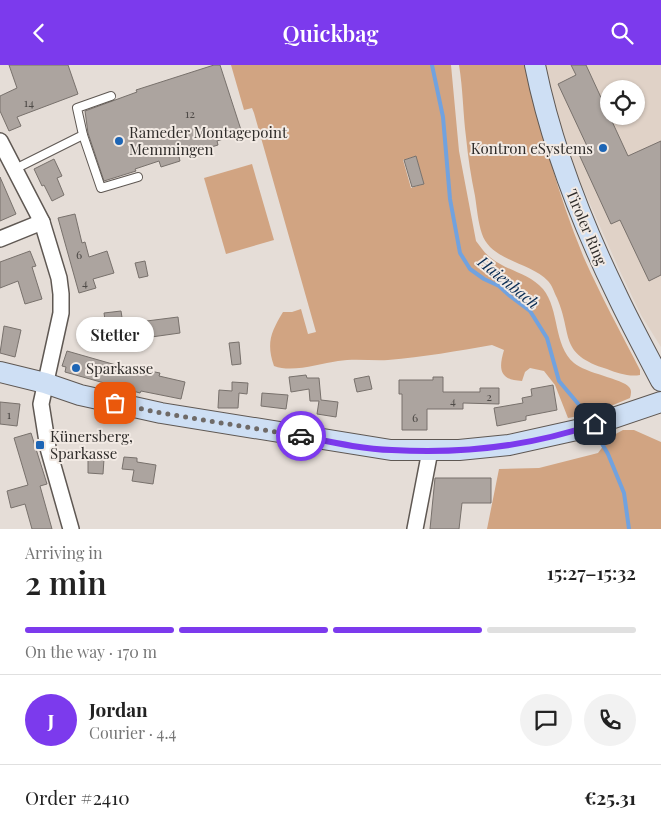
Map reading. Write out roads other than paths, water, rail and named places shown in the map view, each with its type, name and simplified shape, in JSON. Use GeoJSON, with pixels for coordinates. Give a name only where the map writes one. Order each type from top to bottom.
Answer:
{"type":"FeatureCollection","features":[{"type":"Feature","properties":{"kind":"street","name":"Tiroler Ring"},"geometry":{"type":"LineString","coordinates":[[536,65],[550,126],[584,223],[616,294],[661,381]]}},
{"type":"Feature","properties":{"kind":"street"},"geometry":{"type":"LineString","coordinates":[[0,141],[42,223],[57,270],[62,302],[59,325],[41,404],[44,430],[71,529]]}},
{"type":"Feature","properties":{"kind":"street"},"geometry":{"type":"LineString","coordinates":[[0,239],[42,223]]}},
{"type":"Feature","properties":{"kind":"street"},"geometry":{"type":"LineString","coordinates":[[0,372],[46,383],[80,395],[161,413],[390,450],[459,450],[509,445],[581,429],[661,402]]}},
{"type":"Feature","properties":{"kind":"street"},"geometry":{"type":"LineString","coordinates":[[415,529],[430,451]]}},
{"type":"Feature","properties":{"kind":"lane"},"geometry":{"type":"LineString","coordinates":[[111,96],[76,108],[83,135],[101,188],[138,177]]}},
{"type":"Feature","properties":{"kind":"lane"},"geometry":{"type":"LineString","coordinates":[[15,169],[83,135]]}},
{"type":"Feature","properties":{"kind":"waterway","name":"Haienbach"},"geometry":{"type":"LineString","coordinates":[[432,65],[443,117],[450,199],[460,253],[470,269],[484,279],[499,286],[530,311],[547,338],[559,381],[580,406],[588,419]]}},
{"type":"Feature","properties":{"kind":"waterway","name":"Haienbach"},"geometry":{"type":"LineString","coordinates":[[595,432],[608,454],[624,493],[629,529]]}},
{"type":"Feature","properties":{"kind":"place","name":"Rameder Montagepoint Memmingen"},"geometry":{"type":"Point","coordinates":[119,141]}},
{"type":"Feature","properties":{"kind":"place","name":"Kontron eSystems"},"geometry":{"type":"Point","coordinates":[603,148]}},
{"type":"Feature","properties":{"kind":"place","name":"Sparkasse"},"geometry":{"type":"Point","coordinates":[76,368]}},
{"type":"Feature","properties":{"kind":"place","name":"Stetter"},"geometry":{"type":"Point","coordinates":[115,403]}},
{"type":"Feature","properties":{"kind":"place","name":"Künersberg, Sparkasse"},"geometry":{"type":"Point","coordinates":[40,445]}}]}
